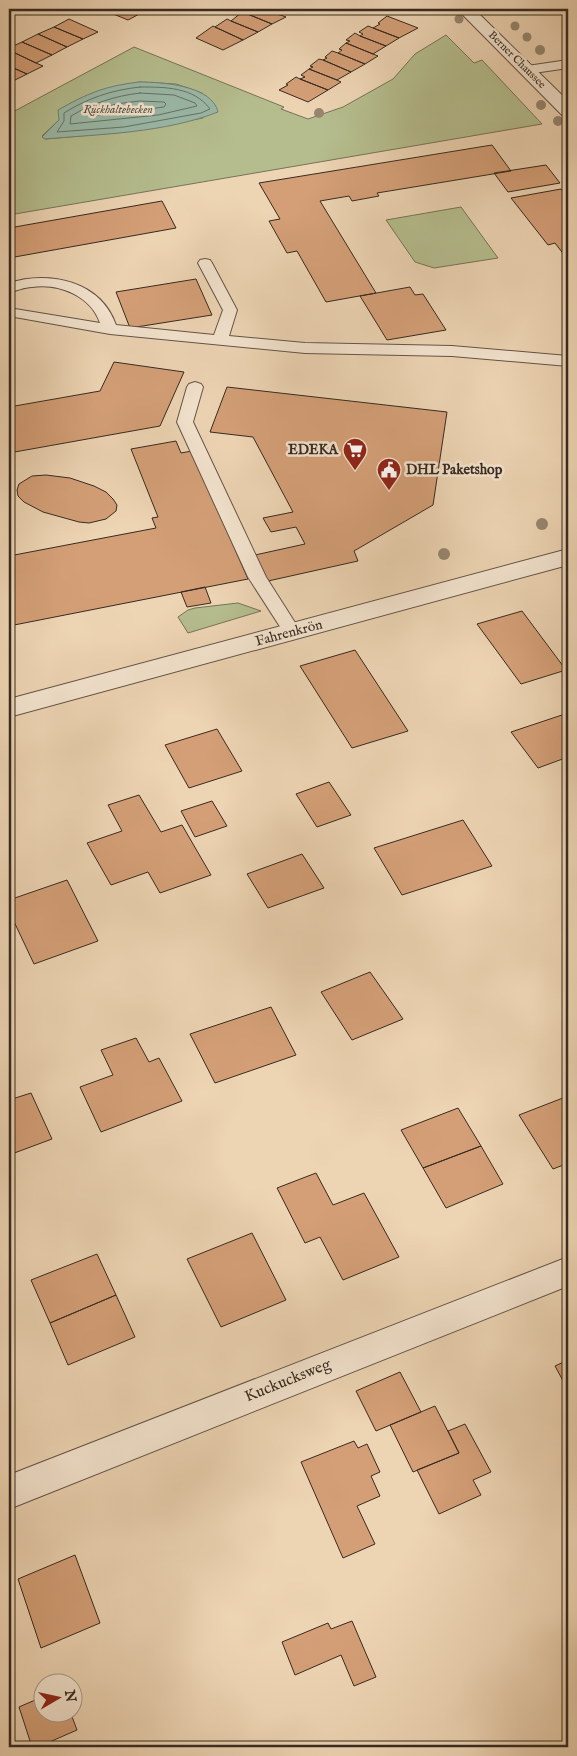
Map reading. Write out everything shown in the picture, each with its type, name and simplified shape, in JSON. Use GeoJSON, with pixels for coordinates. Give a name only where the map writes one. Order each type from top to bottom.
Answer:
{"type":"FeatureCollection","features":[{"type":"Feature","properties":{"kind":"street","name":"Berner Chaussee"},"geometry":{"type":"LineString","coordinates":[[466,9],[568,111]]}},
{"type":"Feature","properties":{"kind":"street","name":"Fahrenkrön"},"geometry":{"type":"LineString","coordinates":[[9,708],[568,557]]}},
{"type":"Feature","properties":{"kind":"street","name":"Kuckucksweg"},"geometry":{"type":"LineString","coordinates":[[9,1492],[568,1271]]}},
{"type":"Feature","properties":{"kind":"lane"},"geometry":{"type":"LineString","coordinates":[[527,70],[568,64]]}},
{"type":"Feature","properties":{"kind":"lane"},"geometry":{"type":"LineString","coordinates":[[205,263],[230,310],[220,340]]}},
{"type":"Feature","properties":{"kind":"lane"},"geometry":{"type":"LineString","coordinates":[[9,288],[21,283],[49,281],[81,292],[102,309],[110,329]]}},
{"type":"Feature","properties":{"kind":"lane"},"geometry":{"type":"LineString","coordinates":[[9,312],[110,329],[305,348],[452,351],[568,361]]}},
{"type":"Feature","properties":{"kind":"lane"},"geometry":{"type":"LineString","coordinates":[[195,387],[184,422],[258,577],[292,632]]}},
{"type":"Feature","properties":{"kind":"green space"},"geometry":{"type":"Polygon","coordinates":[[[446,35],[474,63],[482,60],[542,124],[9,215],[9,114],[134,47],[284,107],[281,109],[308,119],[343,107],[393,79],[415,54],[446,35]],[[139,82],[59,120],[42,136],[45,139],[125,132],[203,118],[202,93],[176,84],[139,82]]]}},
{"type":"Feature","properties":{"kind":"green space"},"geometry":{"type":"Polygon","coordinates":[[[461,207],[498,258],[434,268],[415,262],[386,220],[461,207]]]}},
{"type":"Feature","properties":{"kind":"green space"},"geometry":{"type":"Polygon","coordinates":[[[238,603],[261,611],[188,633],[178,617],[188,610],[195,608],[238,603]]]}},
{"type":"Feature","properties":{"kind":"water","name":"Rückhaltebecken"},"geometry":{"type":"Polygon","coordinates":[[[139,82],[172,84],[196,91],[214,103],[218,112],[176,124],[133,132],[45,139],[42,137],[59,120],[58,110],[97,91],[139,82]]]}},
{"type":"Feature","properties":{"kind":"building"},"geometry":{"type":"Polygon","coordinates":[[[101,9],[143,9],[147,10],[128,20],[101,9]]]}},
{"type":"Feature","properties":{"kind":"building"},"geometry":{"type":"Polygon","coordinates":[[[249,9],[265,9],[286,17],[272,24],[245,13],[249,9]]]}},
{"type":"Feature","properties":{"kind":"building"},"geometry":{"type":"Polygon","coordinates":[[[265,9],[293,9],[280,15],[265,9]]]}},
{"type":"Feature","properties":{"kind":"building"},"geometry":{"type":"Polygon","coordinates":[[[242,12],[272,24],[258,32],[231,21],[242,12]]]}},
{"type":"Feature","properties":{"kind":"building"},"geometry":{"type":"Polygon","coordinates":[[[387,16],[418,28],[399,38],[373,28],[380,24],[378,23],[387,16]]]}},
{"type":"Feature","properties":{"kind":"building"},"geometry":{"type":"Polygon","coordinates":[[[69,19],[98,32],[83,39],[54,27],[69,19]]]}},
{"type":"Feature","properties":{"kind":"building"},"geometry":{"type":"Polygon","coordinates":[[[227,19],[258,32],[243,40],[215,27],[227,19]]]}},
{"type":"Feature","properties":{"kind":"building"},"geometry":{"type":"Polygon","coordinates":[[[213,26],[243,40],[223,50],[196,38],[213,26]]]}},
{"type":"Feature","properties":{"kind":"building"},"geometry":{"type":"Polygon","coordinates":[[[368,26],[399,38],[386,46],[360,36],[363,34],[359,32],[368,26]]]}},
{"type":"Feature","properties":{"kind":"building"},"geometry":{"type":"Polygon","coordinates":[[[54,27],[83,39],[67,47],[38,34],[54,27]]]}},
{"type":"Feature","properties":{"kind":"building"},"geometry":{"type":"Polygon","coordinates":[[[355,33],[386,46],[373,54],[346,43],[350,41],[346,40],[355,33]]]}},
{"type":"Feature","properties":{"kind":"building"},"geometry":{"type":"Polygon","coordinates":[[[38,34],[67,47],[52,55],[22,42],[38,34]]]}},
{"type":"Feature","properties":{"kind":"building"},"geometry":{"type":"Polygon","coordinates":[[[22,42],[52,55],[36,63],[9,50],[9,48],[22,42]]]}},
{"type":"Feature","properties":{"kind":"building"},"geometry":{"type":"Polygon","coordinates":[[[346,43],[378,56],[365,64],[338,53],[342,50],[339,49],[346,43]]]}},
{"type":"Feature","properties":{"kind":"building"},"geometry":{"type":"Polygon","coordinates":[[[332,51],[365,64],[351,72],[323,60],[332,51]]]}},
{"type":"Feature","properties":{"kind":"building"},"geometry":{"type":"Polygon","coordinates":[[[15,53],[43,66],[27,74],[9,66],[9,56],[15,53]]]}},
{"type":"Feature","properties":{"kind":"building"},"geometry":{"type":"Polygon","coordinates":[[[319,59],[351,72],[337,80],[309,69],[319,59]]]}},
{"type":"Feature","properties":{"kind":"building"},"geometry":{"type":"Polygon","coordinates":[[[9,66],[27,74],[11,82],[9,81],[9,66]]]}},
{"type":"Feature","properties":{"kind":"building"},"geometry":{"type":"Polygon","coordinates":[[[309,69],[341,82],[328,90],[300,79],[305,77],[301,75],[309,69]]]}},
{"type":"Feature","properties":{"kind":"building"},"geometry":{"type":"Polygon","coordinates":[[[296,77],[328,90],[308,102],[279,90],[296,77]]]}},
{"type":"Feature","properties":{"kind":"building"},"geometry":{"type":"Polygon","coordinates":[[[492,145],[511,171],[377,193],[379,196],[352,201],[349,196],[320,201],[376,293],[326,302],[297,251],[287,253],[269,221],[280,219],[259,183],[492,145]]]}},
{"type":"Feature","properties":{"kind":"building"},"geometry":{"type":"Polygon","coordinates":[[[546,165],[560,183],[508,192],[494,173],[546,165]]]}},
{"type":"Feature","properties":{"kind":"building"},"geometry":{"type":"Polygon","coordinates":[[[561,189],[568,197],[568,260],[555,243],[548,245],[511,198],[561,189]]]}},
{"type":"Feature","properties":{"kind":"building"},"geometry":{"type":"Polygon","coordinates":[[[162,201],[176,228],[9,258],[9,228],[162,201]]]}},
{"type":"Feature","properties":{"kind":"building"},"geometry":{"type":"Polygon","coordinates":[[[196,279],[212,315],[130,328],[116,292],[196,279]]]}},
{"type":"Feature","properties":{"kind":"building"},"geometry":{"type":"Polygon","coordinates":[[[410,287],[415,295],[423,294],[446,330],[387,340],[360,296],[410,287]]]}},
{"type":"Feature","properties":{"kind":"building"},"geometry":{"type":"Polygon","coordinates":[[[114,362],[184,372],[160,426],[9,453],[9,407],[100,391],[114,362]]]}},
{"type":"Feature","properties":{"kind":"building","name":"EDEKA"},"geometry":{"type":"Polygon","coordinates":[[[227,387],[447,412],[433,505],[354,551],[358,561],[268,581],[255,555],[305,544],[296,527],[271,532],[263,518],[293,512],[253,437],[210,432],[227,387]]]}},
{"type":"Feature","properties":{"kind":"building"},"geometry":{"type":"Polygon","coordinates":[[[176,441],[181,453],[192,451],[248,579],[9,626],[9,556],[156,528],[152,518],[158,517],[131,449],[176,441]]]}},
{"type":"Feature","properties":{"kind":"building"},"geometry":{"type":"Polygon","coordinates":[[[46,475],[70,478],[106,492],[117,505],[116,511],[106,519],[89,523],[79,522],[43,512],[24,502],[18,496],[19,484],[32,476],[46,475]]]}},
{"type":"Feature","properties":{"kind":"building"},"geometry":{"type":"Polygon","coordinates":[[[205,587],[211,603],[187,607],[181,592],[205,587]]]}},
{"type":"Feature","properties":{"kind":"building"},"geometry":{"type":"Polygon","coordinates":[[[522,611],[566,670],[521,684],[477,624],[522,611]]]}},
{"type":"Feature","properties":{"kind":"building"},"geometry":{"type":"Polygon","coordinates":[[[355,650],[408,731],[352,748],[300,666],[355,650]]]}},
{"type":"Feature","properties":{"kind":"building"},"geometry":{"type":"Polygon","coordinates":[[[568,713],[568,757],[538,768],[511,732],[568,713]]]}},
{"type":"Feature","properties":{"kind":"building"},"geometry":{"type":"Polygon","coordinates":[[[217,729],[242,771],[189,788],[165,745],[217,729]]]}},
{"type":"Feature","properties":{"kind":"building"},"geometry":{"type":"Polygon","coordinates":[[[329,782],[351,815],[317,827],[296,794],[329,782]]]}},
{"type":"Feature","properties":{"kind":"building"},"geometry":{"type":"Polygon","coordinates":[[[139,795],[161,832],[182,825],[211,875],[160,893],[148,872],[111,885],[87,843],[122,831],[108,805],[139,795]]]}},
{"type":"Feature","properties":{"kind":"building"},"geometry":{"type":"Polygon","coordinates":[[[212,801],[227,826],[195,837],[181,811],[212,801]]]}},
{"type":"Feature","properties":{"kind":"building"},"geometry":{"type":"Polygon","coordinates":[[[463,820],[492,866],[402,895],[374,848],[463,820]]]}},
{"type":"Feature","properties":{"kind":"building"},"geometry":{"type":"Polygon","coordinates":[[[302,854],[324,888],[268,908],[247,874],[302,854]]]}},
{"type":"Feature","properties":{"kind":"building"},"geometry":{"type":"Polygon","coordinates":[[[67,880],[98,941],[34,964],[9,911],[9,900],[67,880]]]}},
{"type":"Feature","properties":{"kind":"building"},"geometry":{"type":"Polygon","coordinates":[[[370,972],[403,1019],[352,1040],[321,992],[370,972]]]}},
{"type":"Feature","properties":{"kind":"building"},"geometry":{"type":"Polygon","coordinates":[[[271,1007],[296,1055],[215,1083],[190,1034],[271,1007]]]}},
{"type":"Feature","properties":{"kind":"building"},"geometry":{"type":"Polygon","coordinates":[[[136,1038],[149,1062],[159,1058],[182,1101],[101,1132],[80,1087],[113,1075],[101,1050],[136,1038]]]}},
{"type":"Feature","properties":{"kind":"building"},"geometry":{"type":"Polygon","coordinates":[[[31,1093],[52,1139],[9,1155],[9,1100],[31,1093]]]}},
{"type":"Feature","properties":{"kind":"building"},"geometry":{"type":"Polygon","coordinates":[[[568,1096],[568,1168],[566,1164],[553,1169],[519,1115],[568,1096]]]}},
{"type":"Feature","properties":{"kind":"building"},"geometry":{"type":"Polygon","coordinates":[[[458,1108],[481,1146],[423,1168],[401,1130],[458,1108]]]}},
{"type":"Feature","properties":{"kind":"building"},"geometry":{"type":"Polygon","coordinates":[[[481,1146],[503,1184],[446,1208],[423,1168],[481,1146]]]}},
{"type":"Feature","properties":{"kind":"building"},"geometry":{"type":"Polygon","coordinates":[[[316,1173],[333,1205],[364,1193],[399,1257],[343,1280],[320,1237],[305,1243],[277,1188],[316,1173]]]}},
{"type":"Feature","properties":{"kind":"building"},"geometry":{"type":"Polygon","coordinates":[[[252,1233],[286,1300],[221,1327],[187,1259],[252,1233]]]}},
{"type":"Feature","properties":{"kind":"building"},"geometry":{"type":"Polygon","coordinates":[[[97,1254],[116,1295],[50,1323],[31,1280],[97,1254]]]}},
{"type":"Feature","properties":{"kind":"building"},"geometry":{"type":"Polygon","coordinates":[[[116,1295],[135,1337],[68,1365],[50,1323],[116,1295]]]}},
{"type":"Feature","properties":{"kind":"building"},"geometry":{"type":"Polygon","coordinates":[[[568,1360],[568,1390],[555,1366],[568,1360]]]}},
{"type":"Feature","properties":{"kind":"building"},"geometry":{"type":"Polygon","coordinates":[[[400,1372],[421,1412],[376,1431],[356,1391],[400,1372]]]}},
{"type":"Feature","properties":{"kind":"building"},"geometry":{"type":"Polygon","coordinates":[[[435,1406],[459,1453],[413,1472],[390,1425],[435,1406]]]}},
{"type":"Feature","properties":{"kind":"building"},"geometry":{"type":"Polygon","coordinates":[[[465,1424],[491,1472],[473,1480],[481,1495],[439,1514],[417,1470],[459,1453],[448,1431],[465,1424]]]}},
{"type":"Feature","properties":{"kind":"building"},"geometry":{"type":"Polygon","coordinates":[[[354,1441],[358,1448],[367,1444],[380,1472],[371,1476],[380,1496],[357,1506],[375,1544],[343,1558],[301,1462],[354,1441]]]}},
{"type":"Feature","properties":{"kind":"building"},"geometry":{"type":"Polygon","coordinates":[[[75,1555],[100,1623],[41,1648],[18,1579],[75,1555]]]}},
{"type":"Feature","properties":{"kind":"building"},"geometry":{"type":"Polygon","coordinates":[[[352,1621],[376,1677],[354,1686],[341,1655],[295,1675],[282,1642],[328,1623],[331,1629],[352,1621]]]}},
{"type":"Feature","properties":{"kind":"building"},"geometry":{"type":"Polygon","coordinates":[[[32,1701],[32,1724],[75,1724],[77,1730],[38,1747],[32,1747],[19,1707],[32,1701]]]}},
{"type":"Feature","properties":{"kind":"place","name":"EDEKA"},"geometry":{"type":"Point","coordinates":[355,471]}},
{"type":"Feature","properties":{"kind":"place","name":"DHL Paketshop"},"geometry":{"type":"Point","coordinates":[389,491]}}]}
